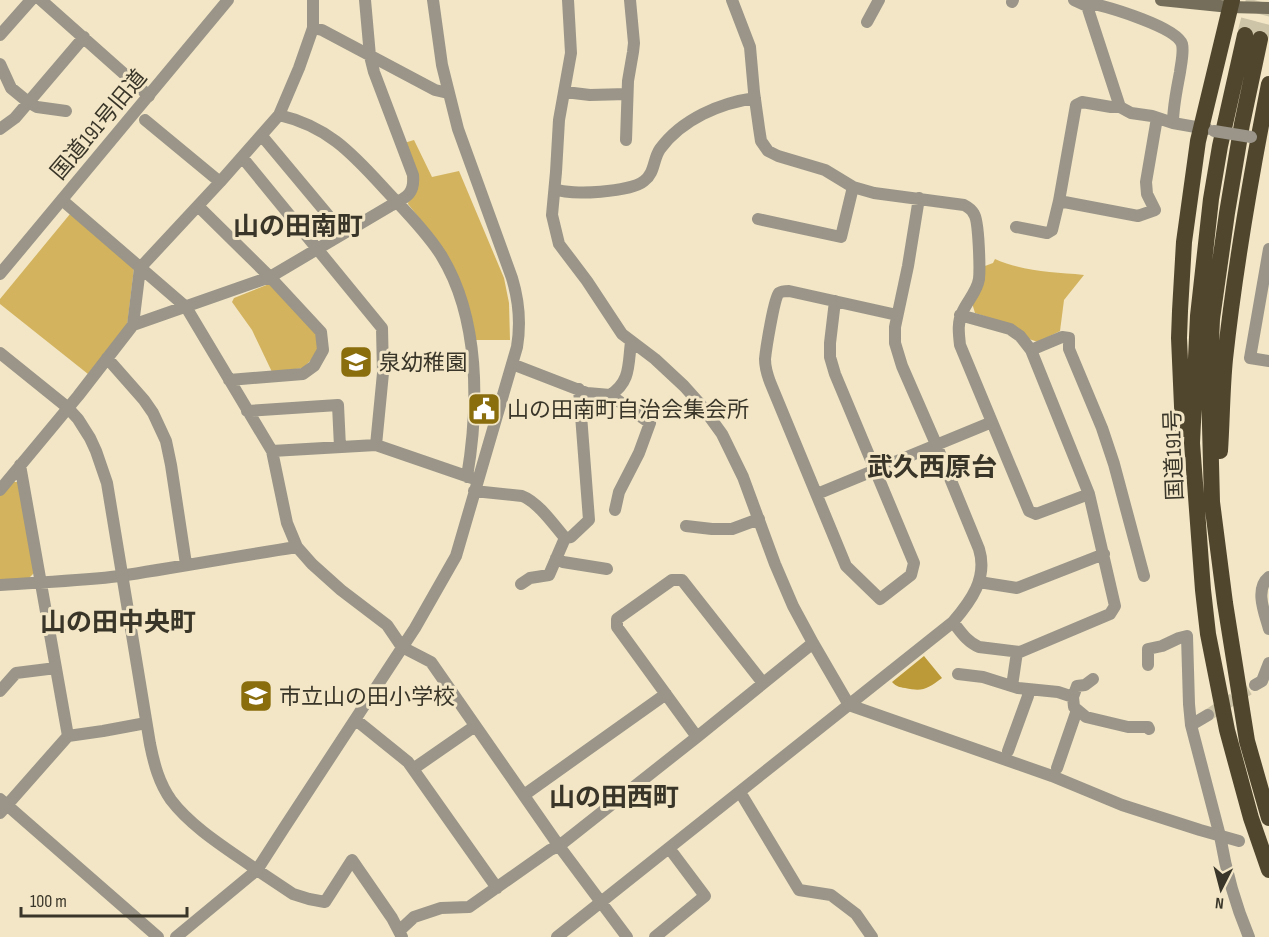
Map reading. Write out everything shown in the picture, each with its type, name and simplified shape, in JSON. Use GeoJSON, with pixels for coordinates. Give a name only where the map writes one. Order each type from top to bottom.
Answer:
{"type":"FeatureCollection","features":[{"type":"Feature","properties":{"kind":"highway"},"geometry":{"type":"LineString","coordinates":[[1203,590],[1187,495],[1179,338],[1180,310],[1184,242],[1190,194],[1208,130],[1231,4]]}},
{"type":"Feature","properties":{"kind":"highway","name":"国道191号"},"geometry":{"type":"LineString","coordinates":[[1269,818],[1247,741],[1225,603],[1212,502],[1209,387],[1212,319],[1242,124],[1252,37],[1220,146],[1211,199],[1198,316],[1192,443],[1208,634],[1227,730],[1251,818],[1269,870]]}},
{"type":"Feature","properties":{"kind":"highway"},"geometry":{"type":"LineString","coordinates":[[1211,474],[1220,452],[1225,361],[1244,221],[1269,84]]}},
{"type":"Feature","properties":{"kind":"main road"},"geometry":{"type":"LineString","coordinates":[[1161,0],[1269,8]]}},
{"type":"Feature","properties":{"kind":"street"},"geometry":{"type":"LineString","coordinates":[[0,35],[31,0]]}},
{"type":"Feature","properties":{"kind":"street"},"geometry":{"type":"LineString","coordinates":[[41,0],[149,96]]}},
{"type":"Feature","properties":{"kind":"street","name":"国道191号旧道"},"geometry":{"type":"LineString","coordinates":[[0,274],[228,0]]}},
{"type":"Feature","properties":{"kind":"street"},"geometry":{"type":"LineString","coordinates":[[0,490],[133,325],[140,268],[279,115],[313,28],[313,0]]}},
{"type":"Feature","properties":{"kind":"street"},"geometry":{"type":"LineString","coordinates":[[133,325],[270,277],[402,200],[410,192],[413,184],[412,175],[370,56],[365,0]]}},
{"type":"Feature","properties":{"kind":"street"},"geometry":{"type":"LineString","coordinates":[[176,937],[257,870],[415,628],[456,556],[473,483],[512,364],[519,337],[518,302],[512,278],[458,129],[442,65],[433,0]]}},
{"type":"Feature","properties":{"kind":"street"},"geometry":{"type":"LineString","coordinates":[[568,0],[572,53],[559,120],[552,215],[559,244],[622,334],[670,372],[701,405],[722,434],[738,466],[793,606],[849,705],[1052,776],[1122,805],[1239,841]]}},
{"type":"Feature","properties":{"kind":"street"},"geometry":{"type":"LineString","coordinates":[[626,140],[628,81],[634,44],[630,0]]}},
{"type":"Feature","properties":{"kind":"street"},"geometry":{"type":"LineString","coordinates":[[732,0],[750,46],[761,141],[768,151],[825,170],[853,187],[874,193],[964,205],[974,212],[980,265],[979,280],[960,315],[958,328],[960,345],[1029,512],[1036,513],[1089,494]]}},
{"type":"Feature","properties":{"kind":"street"},"geometry":{"type":"LineString","coordinates":[[867,22],[879,0]]}},
{"type":"Feature","properties":{"kind":"street"},"geometry":{"type":"LineString","coordinates":[[1074,0],[1087,6],[1094,4],[1138,17],[1176,36],[1182,45],[1182,60],[1173,123]]}},
{"type":"Feature","properties":{"kind":"street"},"geometry":{"type":"LineString","coordinates":[[1087,6],[1120,107]]}},
{"type":"Feature","properties":{"kind":"street"},"geometry":{"type":"LineString","coordinates":[[313,28],[322,30],[435,90],[448,93]]}},
{"type":"Feature","properties":{"kind":"street"},"geometry":{"type":"LineString","coordinates":[[0,129],[15,118],[84,37]]}},
{"type":"Feature","properties":{"kind":"street"},"geometry":{"type":"LineString","coordinates":[[0,64],[11,88],[28,102],[66,111]]}},
{"type":"Feature","properties":{"kind":"street"},"geometry":{"type":"LineString","coordinates":[[565,92],[590,95],[627,94]]}},
{"type":"Feature","properties":{"kind":"street"},"geometry":{"type":"LineString","coordinates":[[555,189],[560,192],[578,193],[643,183],[651,174],[659,151],[668,140],[690,122],[722,106],[755,98]]}},
{"type":"Feature","properties":{"kind":"street"},"geometry":{"type":"LineString","coordinates":[[1016,227],[1047,233],[1053,230],[1076,105],[1082,102],[1120,107],[1173,123],[1259,139]]}},
{"type":"Feature","properties":{"kind":"street"},"geometry":{"type":"LineString","coordinates":[[279,115],[307,123],[344,147],[420,227],[440,254],[452,276],[464,309],[471,352],[474,388],[473,483]]}},
{"type":"Feature","properties":{"kind":"street"},"geometry":{"type":"LineString","coordinates":[[1059,201],[1138,216],[1155,210],[1147,194],[1146,182],[1157,118]]}},
{"type":"Feature","properties":{"kind":"street"},"geometry":{"type":"LineString","coordinates":[[145,120],[220,182]]}},
{"type":"Feature","properties":{"kind":"street"},"geometry":{"type":"LineString","coordinates":[[262,136],[344,233]]}},
{"type":"Feature","properties":{"kind":"street"},"geometry":{"type":"LineString","coordinates":[[242,157],[382,328],[383,373],[376,445]]}},
{"type":"Feature","properties":{"kind":"street"},"geometry":{"type":"LineString","coordinates":[[758,219],[841,237],[853,187]]}},
{"type":"Feature","properties":{"kind":"street"},"geometry":{"type":"LineString","coordinates":[[557,937],[953,622],[974,594],[982,571],[982,558],[899,357],[894,336],[920,198]]}},
{"type":"Feature","properties":{"kind":"street"},"geometry":{"type":"LineString","coordinates":[[62,200],[186,307],[272,451],[287,523],[297,547],[340,590],[387,625],[402,647],[431,662],[627,937]]}},
{"type":"Feature","properties":{"kind":"street"},"geometry":{"type":"LineString","coordinates":[[198,206],[270,277],[321,332],[322,350],[315,366],[303,374],[229,380]]}},
{"type":"Feature","properties":{"kind":"street"},"geometry":{"type":"LineString","coordinates":[[1269,249],[1250,358],[1269,361]]}},
{"type":"Feature","properties":{"kind":"street"},"geometry":{"type":"LineString","coordinates":[[835,302],[830,343],[834,374],[914,563],[911,575],[880,599],[846,566],[770,382],[765,360],[767,341],[779,293],[789,291],[897,315]]}},
{"type":"Feature","properties":{"kind":"street"},"geometry":{"type":"LineString","coordinates":[[953,622],[974,645],[1020,652],[1110,614],[1115,606],[1089,494],[1031,350],[1020,336],[1010,329],[960,315]]}},
{"type":"Feature","properties":{"kind":"street"},"geometry":{"type":"LineString","coordinates":[[1031,350],[1062,337],[1069,338],[1069,349],[1102,428],[1114,464],[1144,576]]}},
{"type":"Feature","properties":{"kind":"street"},"geometry":{"type":"LineString","coordinates":[[610,395],[620,387],[628,373],[631,342]]}},
{"type":"Feature","properties":{"kind":"street"},"geometry":{"type":"LineString","coordinates":[[0,353],[67,407],[78,419],[90,438],[104,474],[146,723],[155,767],[170,798],[197,826],[293,894],[325,902],[352,860],[392,918],[400,934],[414,917],[441,908],[469,907],[550,850],[560,846],[813,643]]}},
{"type":"Feature","properties":{"kind":"street"},"geometry":{"type":"LineString","coordinates":[[107,358],[144,400],[166,441],[186,564]]}},
{"type":"Feature","properties":{"kind":"street"},"geometry":{"type":"LineString","coordinates":[[512,364],[579,389],[595,394],[610,395],[650,423],[639,453],[619,492],[615,510]]}},
{"type":"Feature","properties":{"kind":"street"},"geometry":{"type":"LineString","coordinates":[[565,538],[571,537],[589,520],[579,389]]}},
{"type":"Feature","properties":{"kind":"street"},"geometry":{"type":"LineString","coordinates":[[248,411],[338,405],[340,447]]}},
{"type":"Feature","properties":{"kind":"street"},"geometry":{"type":"LineString","coordinates":[[817,494],[992,422]]}},
{"type":"Feature","properties":{"kind":"street"},"geometry":{"type":"LineString","coordinates":[[272,451],[376,445],[473,483],[528,498],[565,538]]}},
{"type":"Feature","properties":{"kind":"street"},"geometry":{"type":"LineString","coordinates":[[20,465],[68,736]]}},
{"type":"Feature","properties":{"kind":"street"},"geometry":{"type":"LineString","coordinates":[[686,526],[712,530],[732,529],[759,519]]}},
{"type":"Feature","properties":{"kind":"street"},"geometry":{"type":"LineString","coordinates":[[521,584],[530,578],[549,575],[565,538]]}},
{"type":"Feature","properties":{"kind":"street"},"geometry":{"type":"LineString","coordinates":[[0,585],[121,576],[297,547]]}},
{"type":"Feature","properties":{"kind":"street"},"geometry":{"type":"LineString","coordinates":[[979,582],[1017,588],[1104,554]]}},
{"type":"Feature","properties":{"kind":"street"},"geometry":{"type":"LineString","coordinates":[[556,558],[607,569]]}},
{"type":"Feature","properties":{"kind":"street"},"geometry":{"type":"LineString","coordinates":[[1269,578],[1264,582],[1261,597],[1269,628]]}},
{"type":"Feature","properties":{"kind":"street"},"geometry":{"type":"LineString","coordinates":[[697,737],[617,627],[617,619],[672,580],[682,580],[763,683]]}},
{"type":"Feature","properties":{"kind":"street"},"geometry":{"type":"LineString","coordinates":[[1148,665],[1149,649],[1187,636],[1191,725],[1220,836],[1225,867],[1249,937]]}},
{"type":"Feature","properties":{"kind":"street"},"geometry":{"type":"LineString","coordinates":[[1012,686],[1017,651]]}},
{"type":"Feature","properties":{"kind":"street"},"geometry":{"type":"LineString","coordinates":[[1255,685],[1262,681],[1269,663]]}},
{"type":"Feature","properties":{"kind":"street"},"geometry":{"type":"LineString","coordinates":[[0,691],[16,673],[56,668]]}},
{"type":"Feature","properties":{"kind":"street"},"geometry":{"type":"LineString","coordinates":[[958,674],[983,677],[1028,692],[1058,692],[1073,697]]}},
{"type":"Feature","properties":{"kind":"street"},"geometry":{"type":"LineString","coordinates":[[1093,679],[1085,685],[1077,686],[1073,697],[1074,707],[1077,710],[1086,717],[1128,727],[1149,729]]}},
{"type":"Feature","properties":{"kind":"street"},"geometry":{"type":"LineString","coordinates":[[1008,751],[1028,692]]}},
{"type":"Feature","properties":{"kind":"street"},"geometry":{"type":"LineString","coordinates":[[524,795],[666,694]]}},
{"type":"Feature","properties":{"kind":"street"},"geometry":{"type":"LineString","coordinates":[[1057,768],[1077,710]]}},
{"type":"Feature","properties":{"kind":"street"},"geometry":{"type":"LineString","coordinates":[[1191,725],[1208,714]]}},
{"type":"Feature","properties":{"kind":"street"},"geometry":{"type":"LineString","coordinates":[[356,720],[408,762],[497,888]]}},
{"type":"Feature","properties":{"kind":"street"},"geometry":{"type":"LineString","coordinates":[[146,723],[68,736],[2,806],[158,937]]}},
{"type":"Feature","properties":{"kind":"street"},"geometry":{"type":"LineString","coordinates":[[412,769],[475,726]]}},
{"type":"Feature","properties":{"kind":"street"},"geometry":{"type":"LineString","coordinates":[[740,792],[799,890],[831,895],[856,914],[872,937]]}},
{"type":"Feature","properties":{"kind":"street"},"geometry":{"type":"LineString","coordinates":[[655,937],[705,896],[669,848]]}},
{"type":"Feature","properties":{"kind":"shaded area"},"geometry":{"type":"Polygon","coordinates":[[[414,140],[432,177],[459,171],[504,278],[509,303],[510,340],[475,340],[440,244],[408,204],[404,143],[414,140]]]}},
{"type":"Feature","properties":{"kind":"shaded area"},"geometry":{"type":"Polygon","coordinates":[[[70,214],[134,268],[127,326],[88,374],[0,304],[0,299],[70,214]]]}},
{"type":"Feature","properties":{"kind":"shaded area"},"geometry":{"type":"Polygon","coordinates":[[[995,259],[1028,269],[1084,275],[1064,300],[1060,331],[1038,342],[1029,339],[1009,324],[975,313],[972,303],[985,266],[993,263],[995,259]]]}},
{"type":"Feature","properties":{"kind":"shaded area"},"geometry":{"type":"Polygon","coordinates":[[[269,284],[317,332],[320,346],[315,356],[303,368],[272,372],[252,330],[232,302],[234,298],[269,284]]]}},
{"type":"Feature","properties":{"kind":"shaded area"},"geometry":{"type":"Polygon","coordinates":[[[12,482],[18,482],[34,573],[29,578],[0,580],[0,496],[12,482]]]}},
{"type":"Feature","properties":{"kind":"shaded area"},"geometry":{"type":"Polygon","coordinates":[[[924,656],[942,678],[921,689],[900,687],[892,682],[924,656]]]}},
{"type":"Feature","properties":{"kind":"tunnel"},"geometry":{"type":"LineString","coordinates":[[1245,35],[1254,0]]}},
{"type":"Feature","properties":{"kind":"tunnel"},"geometry":{"type":"LineString","coordinates":[[1260,39],[1269,4]]}},
{"type":"Feature","properties":{"kind":"tunnel"},"geometry":{"type":"LineString","coordinates":[[1208,715],[1255,685]]}},
{"type":"Feature","properties":{"kind":"place","name":"泉幼稚園"},"geometry":{"type":"Point","coordinates":[356,362]}},
{"type":"Feature","properties":{"kind":"place","name":"山の田南町自治会集会所"},"geometry":{"type":"Point","coordinates":[484,409]}},
{"type":"Feature","properties":{"kind":"place","name":"市立山の田小学校"},"geometry":{"type":"Point","coordinates":[256,696]}},
{"type":"Feature","properties":{"kind":"district","name":"山の田南町"},"geometry":{"type":"Point","coordinates":[298,226]}},
{"type":"Feature","properties":{"kind":"district","name":"武久西原台"},"geometry":{"type":"Point","coordinates":[932,467]}},
{"type":"Feature","properties":{"kind":"district","name":"山の田中央町"},"geometry":{"type":"Point","coordinates":[118,622]}},
{"type":"Feature","properties":{"kind":"district","name":"山の田西町"},"geometry":{"type":"Point","coordinates":[614,797]}}]}
